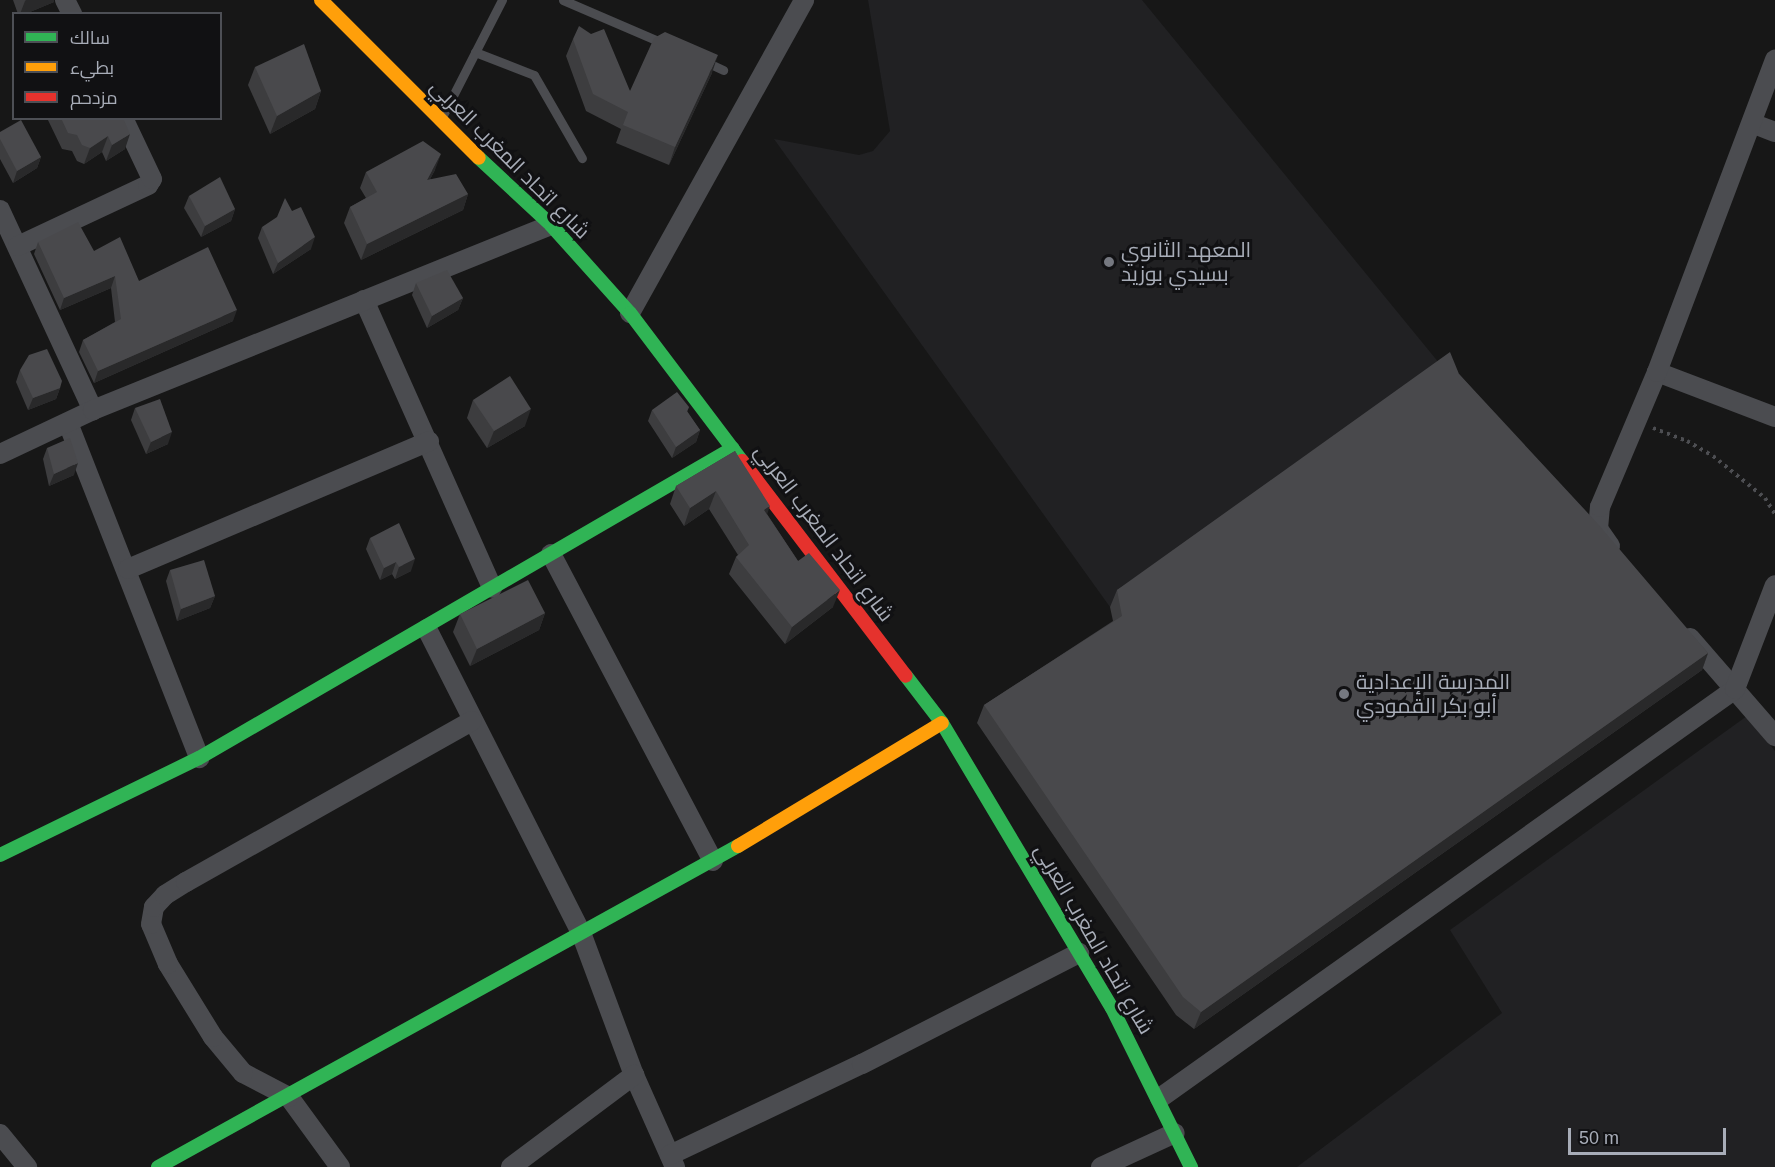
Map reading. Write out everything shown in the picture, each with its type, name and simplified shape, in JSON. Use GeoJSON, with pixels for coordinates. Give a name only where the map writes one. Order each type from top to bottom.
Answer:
{"type":"FeatureCollection","features":[{"type":"Feature","properties":{"kind":"street","name":"شارع اتحاد المغرب العربي"},"geometry":{"type":"LineString","coordinates":[[321,0],[440,122],[551,225],[630,313],[942,723],[1079,953],[1160,1098],[1191,1167]]}},
{"type":"Feature","properties":{"kind":"street"},"geometry":{"type":"LineString","coordinates":[[630,313],[804,0]]}},
{"type":"Feature","properties":{"kind":"street"},"geometry":{"type":"LineString","coordinates":[[1625,564],[1603,538],[1597,519],[1754,124],[1775,60]]}},
{"type":"Feature","properties":{"kind":"street"},"geometry":{"type":"LineString","coordinates":[[18,246],[148,185],[152,179],[124,120]]}},
{"type":"Feature","properties":{"kind":"street"},"geometry":{"type":"LineString","coordinates":[[1754,124],[1775,132]]}},
{"type":"Feature","properties":{"kind":"street"},"geometry":{"type":"LineString","coordinates":[[0,210],[93,410]]}},
{"type":"Feature","properties":{"kind":"street"},"geometry":{"type":"LineString","coordinates":[[0,454],[93,410],[551,225]]}},
{"type":"Feature","properties":{"kind":"street"},"geometry":{"type":"LineString","coordinates":[[364,300],[429,441],[492,588]]}},
{"type":"Feature","properties":{"kind":"street"},"geometry":{"type":"LineString","coordinates":[[1657,372],[1775,417]]}},
{"type":"Feature","properties":{"kind":"street"},"geometry":{"type":"LineString","coordinates":[[68,423],[128,569],[199,758]]}},
{"type":"Feature","properties":{"kind":"street"},"geometry":{"type":"LineString","coordinates":[[128,569],[429,441]]}},
{"type":"Feature","properties":{"kind":"street"},"geometry":{"type":"LineString","coordinates":[[0,855],[199,758],[427,630],[492,588],[733,448]]}},
{"type":"Feature","properties":{"kind":"street"},"geometry":{"type":"LineString","coordinates":[[550,554],[713,861]]}},
{"type":"Feature","properties":{"kind":"street"},"geometry":{"type":"LineString","coordinates":[[1160,1098],[1735,689],[1775,585]]}},
{"type":"Feature","properties":{"kind":"street"},"geometry":{"type":"LineString","coordinates":[[1674,621],[1775,735]]}},
{"type":"Feature","properties":{"kind":"street"},"geometry":{"type":"LineString","coordinates":[[427,630],[580,930],[634,1075],[672,1161],[1079,953]]}},
{"type":"Feature","properties":{"kind":"street"},"geometry":{"type":"LineString","coordinates":[[340,1167],[289,1097],[243,1073],[213,1037],[168,964],[151,924],[154,907],[165,895],[186,882],[472,721]]}},
{"type":"Feature","properties":{"kind":"street"},"geometry":{"type":"LineString","coordinates":[[158,1167],[289,1097],[580,930],[713,861],[942,723]]}},
{"type":"Feature","properties":{"kind":"street"},"geometry":{"type":"LineString","coordinates":[[510,1167],[634,1075]]}},
{"type":"Feature","properties":{"kind":"street"},"geometry":{"type":"LineString","coordinates":[[1101,1167],[1175,1133]]}},
{"type":"Feature","properties":{"kind":"street"},"geometry":{"type":"LineString","coordinates":[[0,1134],[27,1167]]}},
{"type":"Feature","properties":{"kind":"lane"},"geometry":{"type":"LineString","coordinates":[[440,122],[502,0]]}},
{"type":"Feature","properties":{"kind":"lane"},"geometry":{"type":"LineString","coordinates":[[563,0],[670,46]]}},
{"type":"Feature","properties":{"kind":"lane"},"geometry":{"type":"LineString","coordinates":[[475,52],[534,75],[582,158]]}},
{"type":"Feature","properties":{"kind":"lane"},"geometry":{"type":"LineString","coordinates":[[691,56],[723,70]]}},
{"type":"Feature","properties":{"kind":"path"},"geometry":{"type":"LineString","coordinates":[[1637,422],[1687,441],[1713,456],[1765,498],[1775,514]]}},
{"type":"Feature","properties":{"kind":"shaded area","name":"المعهد الثانوي بسيدي بوزيد"},"geometry":{"type":"Polygon","coordinates":[[[868,0],[1142,0],[1444,369],[1110,607],[774,139],[859,155],[873,151],[890,131],[868,0]]]}},
{"type":"Feature","properties":{"kind":"shaded area"},"geometry":{"type":"Polygon","coordinates":[[[1747,716],[1775,751],[1775,1167],[1297,1167],[1502,1013],[1450,930],[1747,716]]]}},
{"type":"Feature","properties":{"kind":"building"},"geometry":{"type":"Polygon","coordinates":[[[579,26],[591,34],[604,29],[630,91],[654,38],[665,32],[718,55],[675,147],[623,125],[628,112],[593,94],[573,39],[579,26]]]}},
{"type":"Feature","properties":{"kind":"building"},"geometry":{"type":"Polygon","coordinates":[[[304,44],[321,91],[277,116],[255,67],[304,44]]]}},
{"type":"Feature","properties":{"kind":"building"},"geometry":{"type":"Polygon","coordinates":[[[21,120],[41,157],[17,171],[0,139],[0,132],[21,120]]]}},
{"type":"Feature","properties":{"kind":"building"},"geometry":{"type":"Polygon","coordinates":[[[62,120],[124,120],[130,134],[112,145],[108,136],[90,148],[82,145],[77,135],[68,133],[62,120]]]}},
{"type":"Feature","properties":{"kind":"building"},"geometry":{"type":"Polygon","coordinates":[[[423,141],[441,154],[427,180],[456,174],[468,194],[367,244],[350,207],[377,192],[366,172],[423,141]]]}},
{"type":"Feature","properties":{"kind":"building"},"geometry":{"type":"Polygon","coordinates":[[[220,177],[235,209],[205,226],[189,196],[220,177]]]}},
{"type":"Feature","properties":{"kind":"building"},"geometry":{"type":"Polygon","coordinates":[[[285,198],[292,211],[301,207],[315,237],[278,263],[262,227],[277,217],[285,198]]]}},
{"type":"Feature","properties":{"kind":"building"},"geometry":{"type":"Polygon","coordinates":[[[78,222],[94,251],[120,237],[139,281],[208,247],[237,310],[98,371],[83,340],[121,319],[115,276],[64,298],[38,242],[78,222]]]}},
{"type":"Feature","properties":{"kind":"building"},"geometry":{"type":"Polygon","coordinates":[[[447,270],[463,298],[432,316],[416,283],[447,270]]]}},
{"type":"Feature","properties":{"kind":"building"},"geometry":{"type":"Polygon","coordinates":[[[47,349],[62,381],[60,388],[33,398],[20,370],[29,355],[47,349]]]}},
{"type":"Feature","properties":{"kind":"building","name":"المدرسة الإعدادية أبو بكر القمودي"},"geometry":{"type":"Polygon","coordinates":[[[1450,352],[1459,374],[1598,524],[1708,653],[1201,1012],[1183,997],[984,705],[1122,616],[1117,590],[1450,352]]]}},
{"type":"Feature","properties":{"kind":"building"},"geometry":{"type":"Polygon","coordinates":[[[510,376],[531,409],[494,431],[473,400],[510,376]]]}},
{"type":"Feature","properties":{"kind":"building"},"geometry":{"type":"Polygon","coordinates":[[[677,392],[689,407],[687,411],[700,430],[676,447],[652,410],[677,392]]]}},
{"type":"Feature","properties":{"kind":"building"},"geometry":{"type":"Polygon","coordinates":[[[160,399],[172,432],[151,442],[135,408],[160,399]]]}},
{"type":"Feature","properties":{"kind":"building"},"geometry":{"type":"Polygon","coordinates":[[[70,438],[78,463],[54,474],[47,448],[70,438]]]}},
{"type":"Feature","properties":{"kind":"building"},"geometry":{"type":"Polygon","coordinates":[[[735,451],[770,506],[764,510],[798,561],[809,553],[840,590],[792,627],[736,557],[749,545],[716,491],[690,508],[676,486],[735,451]]]}},
{"type":"Feature","properties":{"kind":"building"},"geometry":{"type":"Polygon","coordinates":[[[399,523],[415,559],[399,567],[396,562],[384,568],[370,538],[399,523]]]}},
{"type":"Feature","properties":{"kind":"building"},"geometry":{"type":"Polygon","coordinates":[[[204,560],[215,596],[181,609],[170,570],[204,560]]]}},
{"type":"Feature","properties":{"kind":"building"},"geometry":{"type":"Polygon","coordinates":[[[528,580],[545,613],[477,649],[460,614],[528,580]]]}},
{"type":"Feature","properties":{"kind":"traffic: fast"},"geometry":{"type":"LineString","coordinates":[[479,158],[551,225],[630,313],[742,461]]}},
{"type":"Feature","properties":{"kind":"traffic: fast"},"geometry":{"type":"LineString","coordinates":[[0,855],[199,758],[733,448]]}},
{"type":"Feature","properties":{"kind":"traffic: fast"},"geometry":{"type":"LineString","coordinates":[[906,676],[942,723],[1112,1008],[1191,1167]]}},
{"type":"Feature","properties":{"kind":"traffic: fast"},"geometry":{"type":"LineString","coordinates":[[158,1167],[738,846]]}},
{"type":"Feature","properties":{"kind":"traffic: slow"},"geometry":{"type":"LineString","coordinates":[[321,0],[479,158]]}},
{"type":"Feature","properties":{"kind":"traffic: slow"},"geometry":{"type":"LineString","coordinates":[[738,846],[942,723]]}},
{"type":"Feature","properties":{"kind":"traffic: jam"},"geometry":{"type":"LineString","coordinates":[[742,461],[906,676]]}},
{"type":"Feature","properties":{"kind":"place","name":"المعهد الثانوي بسيدي بوزيد"},"geometry":{"type":"Point","coordinates":[1109,262]}},
{"type":"Feature","properties":{"kind":"place","name":"المدرسة الإعدادية أبو بكر القمودي"},"geometry":{"type":"Point","coordinates":[1344,694]}}]}
